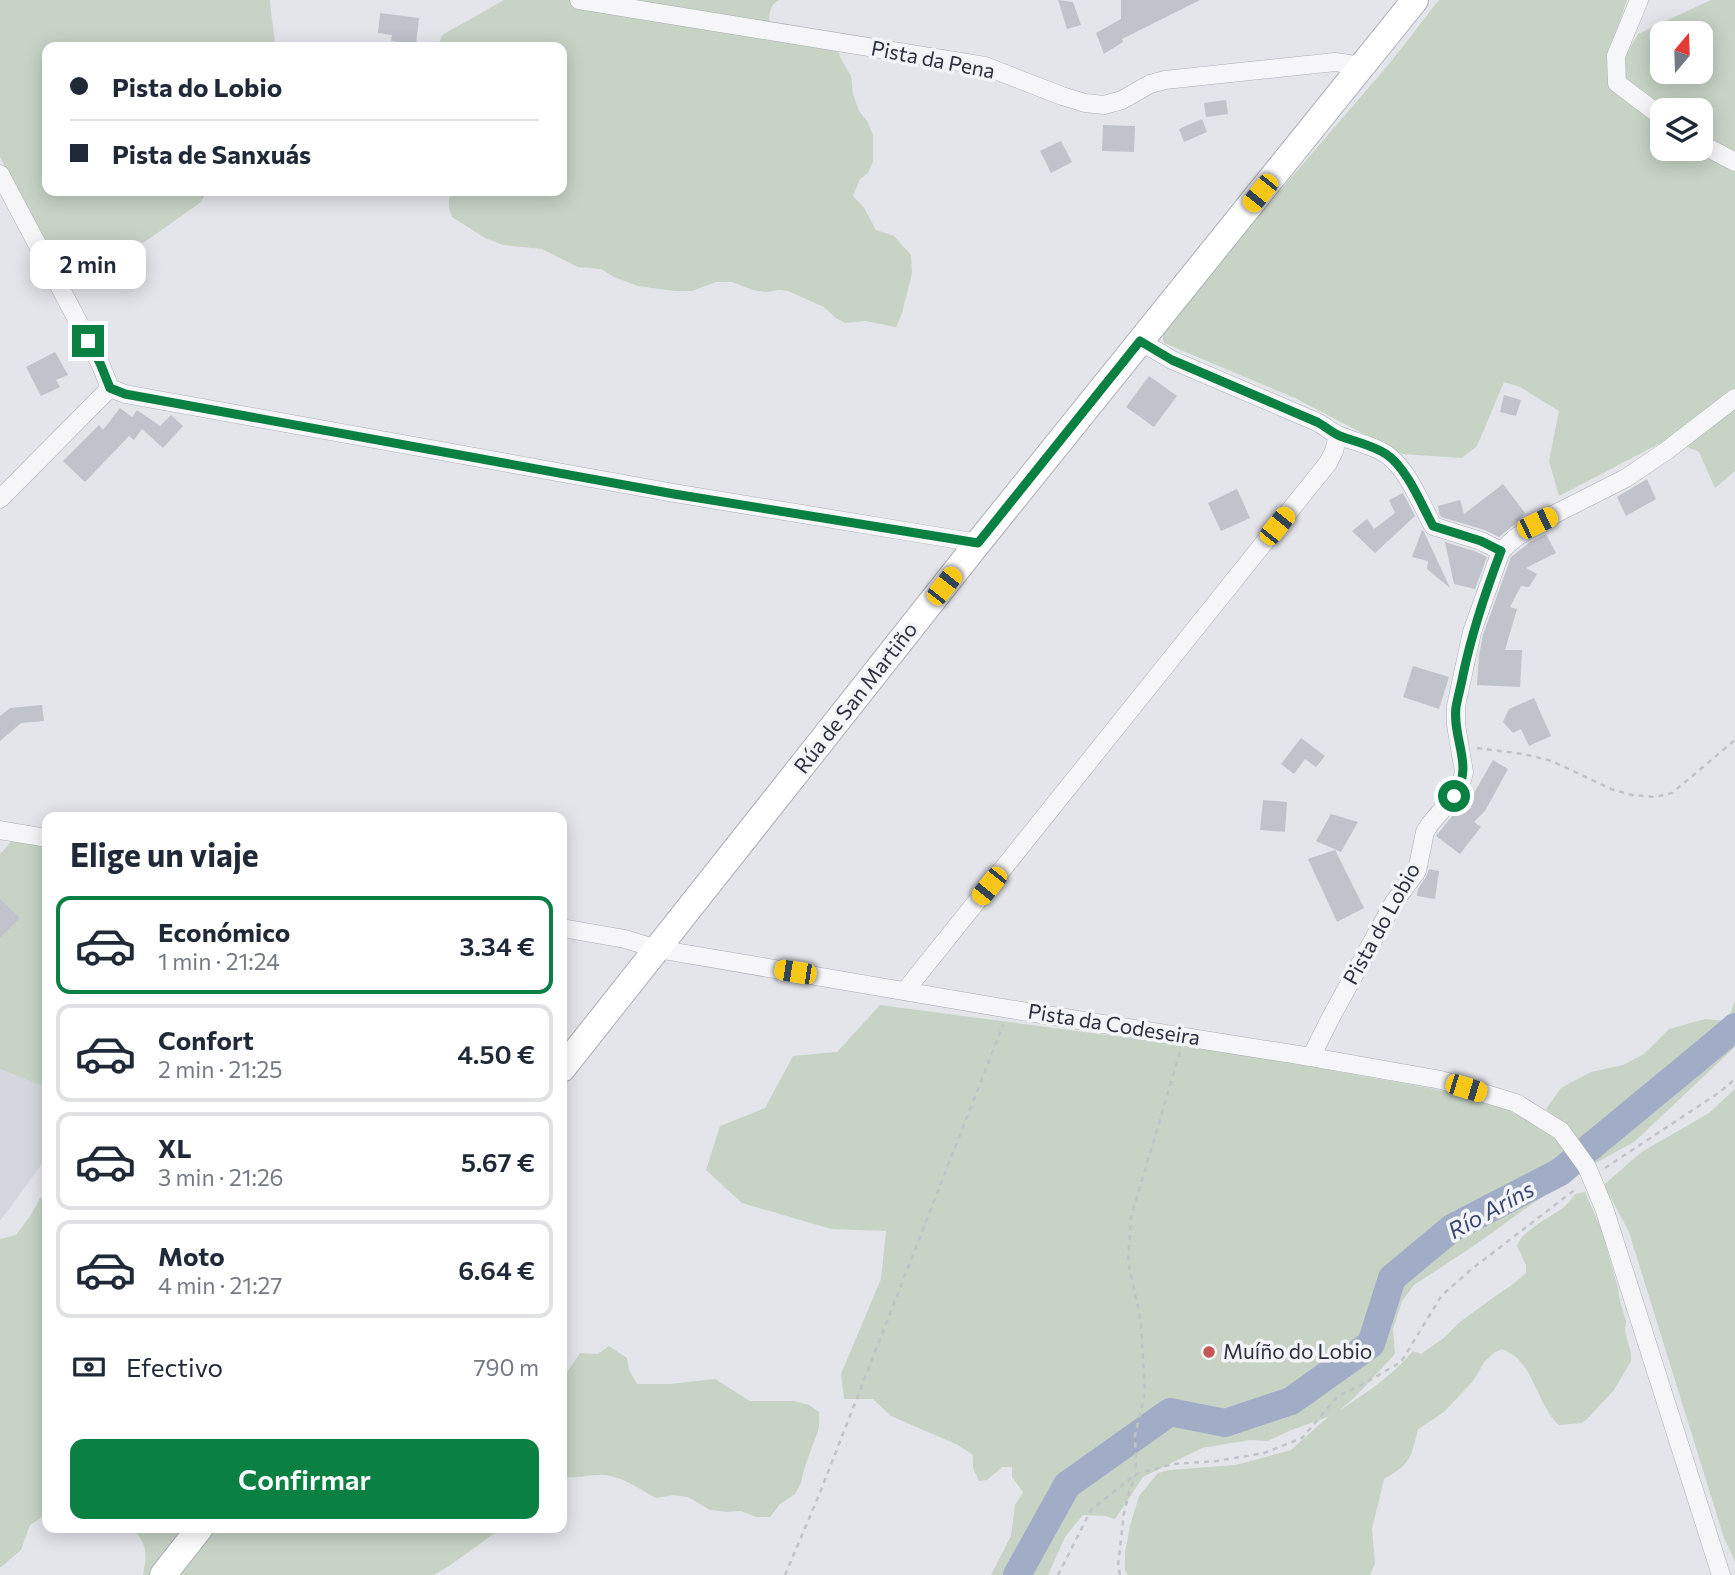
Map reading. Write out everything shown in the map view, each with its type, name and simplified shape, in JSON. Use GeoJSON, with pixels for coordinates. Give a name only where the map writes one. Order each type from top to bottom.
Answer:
{"type":"FeatureCollection","features":[{"type":"Feature","properties":{"kind":"street","name":"Pista da Pena"},"geometry":{"type":"LineString","coordinates":[[579,0],[985,66],[1062,96],[1104,105],[1122,100],[1150,84],[1165,80],[1335,62],[1362,66]]}},
{"type":"Feature","properties":{"kind":"street","name":"Rúa de San Martiño"},"geometry":{"type":"LineString","coordinates":[[567,1063],[978,543],[1415,0]]}},
{"type":"Feature","properties":{"kind":"street"},"geometry":{"type":"LineString","coordinates":[[1639,0],[1616,57],[1617,83],[1650,108]]}},
{"type":"Feature","properties":{"kind":"street"},"geometry":{"type":"LineString","coordinates":[[1713,151],[1735,163]]}},
{"type":"Feature","properties":{"kind":"street"},"geometry":{"type":"LineString","coordinates":[[0,174],[100,363],[110,388],[125,394],[674,494],[978,543]]}},
{"type":"Feature","properties":{"kind":"street"},"geometry":{"type":"LineString","coordinates":[[1140,341],[1172,360],[1385,454],[1396,462],[1407,478],[1433,526],[1481,541],[1501,551],[1537,523],[1626,478],[1666,452],[1735,398]]}},
{"type":"Feature","properties":{"kind":"street"},"geometry":{"type":"LineString","coordinates":[[0,499],[110,388]]}},
{"type":"Feature","properties":{"kind":"street"},"geometry":{"type":"LineString","coordinates":[[905,991],[1328,463],[1338,435]]}},
{"type":"Feature","properties":{"kind":"street","name":"Pista do Lobio"},"geometry":{"type":"LineString","coordinates":[[1311,1057],[1394,902],[1417,871],[1422,840],[1430,824],[1459,788],[1464,772],[1456,716],[1459,694],[1472,632],[1501,551]]}},
{"type":"Feature","properties":{"kind":"street"},"geometry":{"type":"LineString","coordinates":[[0,830],[42,837]]}},
{"type":"Feature","properties":{"kind":"street","name":"Pista da Codeseira"},"geometry":{"type":"LineString","coordinates":[[567,929],[657,949],[1441,1080],[1516,1103],[1560,1131],[1589,1172]]}},
{"type":"Feature","properties":{"kind":"street"},"geometry":{"type":"LineString","coordinates":[[1589,1172],[1604,1208],[1721,1575]]}},
{"type":"Feature","properties":{"kind":"street"},"geometry":{"type":"LineString","coordinates":[[163,1575],[197,1533]]}},
{"type":"Feature","properties":{"kind":"path"},"geometry":{"type":"LineString","coordinates":[[1460,746],[1523,754],[1552,761],[1611,789],[1632,795],[1655,797],[1672,793],[1735,740]]}},
{"type":"Feature","properties":{"kind":"path"},"geometry":{"type":"LineString","coordinates":[[785,1575],[1009,1009]]}},
{"type":"Feature","properties":{"kind":"path"},"geometry":{"type":"LineString","coordinates":[[1120,1575],[1118,1566],[1124,1513],[1136,1474],[1135,1436],[1145,1392],[1142,1322],[1128,1261],[1131,1217],[1185,1036]]}},
{"type":"Feature","properties":{"kind":"path"},"geometry":{"type":"LineString","coordinates":[[1058,1575],[1091,1510],[1136,1474],[1173,1464],[1217,1461],[1264,1453],[1302,1438],[1338,1396],[1401,1362],[1442,1295],[1473,1268],[1589,1172],[1720,1092],[1735,1079]]}},
{"type":"Feature","properties":{"kind":"shaded area"},"geometry":{"type":"Polygon","coordinates":[[[0,1069],[42,1086],[42,1164],[0,1221],[0,1069]]]}},
{"type":"Feature","properties":{"kind":"green space"},"geometry":{"type":"Polygon","coordinates":[[[0,0],[270,0],[274,42],[42,42],[42,196],[204,196],[201,202],[149,239],[121,255],[101,272],[71,288],[0,157],[0,0]]]}},
{"type":"Feature","properties":{"kind":"green space"},"geometry":{"type":"Polygon","coordinates":[[[504,0],[779,0],[772,6],[770,14],[769,20],[774,27],[838,49],[851,76],[859,111],[873,135],[873,161],[868,173],[860,179],[853,196],[864,208],[876,230],[894,236],[911,255],[912,273],[896,327],[866,321],[845,323],[824,307],[788,291],[753,290],[732,282],[716,282],[692,291],[638,286],[601,269],[578,267],[542,249],[503,245],[485,238],[452,217],[449,209],[451,196],[567,196],[567,42],[440,42],[442,35],[504,0]]]}},
{"type":"Feature","properties":{"kind":"green space"},"geometry":{"type":"Polygon","coordinates":[[[1439,0],[1627,0],[1608,56],[1611,80],[1638,34],[1650,28],[1650,84],[1713,84],[1713,21],[1666,21],[1711,0],[1735,0],[1735,471],[1715,488],[1699,452],[1668,439],[1559,496],[1549,461],[1559,411],[1520,387],[1504,382],[1477,446],[1462,458],[1402,454],[1295,398],[1164,343],[1161,329],[1389,64],[1439,0]]]}},
{"type":"Feature","properties":{"kind":"green space"},"geometry":{"type":"Polygon","coordinates":[[[12,841],[42,846],[42,1086],[0,1069],[0,854],[12,841]]]}},
{"type":"Feature","properties":{"kind":"green space"},"geometry":{"type":"Polygon","coordinates":[[[1735,1000],[1735,1047],[1634,1142],[1568,1178],[1414,1285],[1402,1301],[1393,1329],[1395,1354],[1339,1411],[1369,1391],[1413,1351],[1421,1354],[1526,1273],[1526,1265],[1517,1246],[1520,1240],[1564,1207],[1575,1194],[1585,1192],[1601,1229],[1618,1288],[1631,1361],[1614,1390],[1587,1419],[1582,1423],[1559,1425],[1547,1410],[1529,1374],[1517,1358],[1502,1349],[1495,1352],[1444,1412],[1418,1429],[1414,1446],[1405,1464],[1384,1479],[1372,1529],[1375,1564],[1370,1575],[1128,1575],[1125,1570],[1130,1526],[1139,1496],[1158,1473],[1236,1465],[1291,1450],[1328,1417],[1268,1441],[1250,1440],[1202,1448],[1143,1477],[1115,1519],[1083,1515],[1065,1537],[1048,1575],[991,1575],[1011,1536],[1015,1505],[1023,1492],[1012,1477],[1012,1467],[1002,1467],[987,1480],[979,1481],[973,1468],[973,1455],[958,1445],[891,1416],[873,1399],[844,1399],[841,1374],[881,1279],[886,1231],[831,1229],[742,1203],[706,1170],[720,1126],[765,1108],[793,1056],[837,1052],[880,1005],[1212,1049],[1435,1089],[1500,1107],[1521,1116],[1553,1118],[1546,1109],[1561,1088],[1591,1072],[1623,1065],[1644,1054],[1669,1029],[1705,1019],[1728,1021],[1735,1000]]]}},
{"type":"Feature","properties":{"kind":"green space"},"geometry":{"type":"Polygon","coordinates":[[[1735,1089],[1735,1561],[1724,1538],[1629,1232],[1604,1185],[1640,1153],[1709,1113],[1735,1089]]]}},
{"type":"Feature","properties":{"kind":"green space"},"geometry":{"type":"Polygon","coordinates":[[[40,1198],[42,1517],[30,1525],[21,1550],[0,1567],[0,1239],[16,1235],[40,1198]]]}},
{"type":"Feature","properties":{"kind":"green space"},"geometry":{"type":"Polygon","coordinates":[[[609,1346],[627,1358],[629,1370],[637,1384],[670,1384],[715,1379],[750,1401],[794,1401],[809,1405],[819,1412],[819,1428],[795,1494],[780,1504],[770,1517],[756,1517],[741,1511],[710,1510],[688,1497],[673,1495],[656,1498],[613,1476],[567,1476],[567,1372],[580,1353],[598,1354],[609,1346]]]}},
{"type":"Feature","properties":{"kind":"green space"},"geometry":{"type":"Polygon","coordinates":[[[136,1533],[495,1533],[434,1575],[143,1575],[145,1550],[136,1533]]]}},
{"type":"Feature","properties":{"kind":"building"},"geometry":{"type":"Polygon","coordinates":[[[1058,0],[1073,2],[1081,25],[1067,29],[1058,0]]]}},
{"type":"Feature","properties":{"kind":"building"},"geometry":{"type":"Polygon","coordinates":[[[1121,0],[1200,0],[1122,39],[1123,42],[1104,54],[1096,33],[1121,19],[1121,0]]]}},
{"type":"Feature","properties":{"kind":"building"},"geometry":{"type":"Polygon","coordinates":[[[380,13],[419,18],[416,42],[391,41],[392,35],[378,33],[380,13]]]}},
{"type":"Feature","properties":{"kind":"building"},"geometry":{"type":"Polygon","coordinates":[[[1226,100],[1228,114],[1206,117],[1204,103],[1226,100]]]}},
{"type":"Feature","properties":{"kind":"building"},"geometry":{"type":"Polygon","coordinates":[[[1202,119],[1207,132],[1184,142],[1179,129],[1202,119]]]}},
{"type":"Feature","properties":{"kind":"building"},"geometry":{"type":"Polygon","coordinates":[[[1103,125],[1135,126],[1134,152],[1102,151],[1103,125]]]}},
{"type":"Feature","properties":{"kind":"building"},"geometry":{"type":"Polygon","coordinates":[[[1061,141],[1072,162],[1051,173],[1040,151],[1061,141]]]}},
{"type":"Feature","properties":{"kind":"building"},"geometry":{"type":"Polygon","coordinates":[[[55,352],[68,375],[56,380],[60,387],[41,396],[26,367],[55,352]]]}},
{"type":"Feature","properties":{"kind":"building"},"geometry":{"type":"Polygon","coordinates":[[[1149,376],[1177,396],[1154,427],[1126,407],[1149,376]]]}},
{"type":"Feature","properties":{"kind":"building"},"geometry":{"type":"Polygon","coordinates":[[[1504,395],[1521,400],[1516,416],[1500,412],[1504,395]]]}},
{"type":"Feature","properties":{"kind":"building"},"geometry":{"type":"Polygon","coordinates":[[[120,408],[132,417],[137,410],[160,426],[171,415],[183,426],[163,448],[142,429],[134,440],[129,436],[85,482],[63,461],[99,425],[103,430],[120,408]]]}},
{"type":"Feature","properties":{"kind":"building"},"geometry":{"type":"Polygon","coordinates":[[[1647,479],[1656,499],[1626,516],[1617,497],[1647,479]]]}},
{"type":"Feature","properties":{"kind":"building"},"geometry":{"type":"Polygon","coordinates":[[[1503,484],[1525,513],[1499,537],[1441,517],[1439,513],[1438,506],[1460,500],[1464,514],[1503,484]]]}},
{"type":"Feature","properties":{"kind":"building"},"geometry":{"type":"Polygon","coordinates":[[[1237,489],[1250,518],[1221,531],[1208,503],[1237,489]]]}},
{"type":"Feature","properties":{"kind":"building"},"geometry":{"type":"Polygon","coordinates":[[[1403,493],[1415,516],[1375,553],[1352,531],[1367,519],[1374,529],[1395,513],[1389,500],[1403,493]]]}},
{"type":"Feature","properties":{"kind":"building"},"geometry":{"type":"Polygon","coordinates":[[[1422,530],[1450,588],[1427,569],[1428,561],[1412,557],[1422,530]]]}},
{"type":"Feature","properties":{"kind":"building"},"geometry":{"type":"Polygon","coordinates":[[[1546,534],[1556,553],[1526,568],[1537,574],[1529,587],[1521,586],[1510,607],[1517,609],[1505,650],[1522,650],[1520,687],[1477,685],[1483,635],[1511,557],[1530,542],[1546,534]]]}},
{"type":"Feature","properties":{"kind":"building"},"geometry":{"type":"Polygon","coordinates":[[[1445,542],[1487,557],[1475,589],[1454,584],[1445,542]]]}},
{"type":"Feature","properties":{"kind":"building"},"geometry":{"type":"Polygon","coordinates":[[[1413,666],[1449,677],[1439,709],[1403,697],[1413,666]]]}},
{"type":"Feature","properties":{"kind":"building"},"geometry":{"type":"Polygon","coordinates":[[[1534,698],[1551,736],[1529,746],[1521,729],[1513,733],[1503,722],[1509,709],[1534,698]]]}},
{"type":"Feature","properties":{"kind":"building"},"geometry":{"type":"Polygon","coordinates":[[[42,705],[44,721],[21,723],[0,741],[0,716],[10,708],[42,705]]]}},
{"type":"Feature","properties":{"kind":"building"},"geometry":{"type":"Polygon","coordinates":[[[1301,738],[1325,756],[1316,767],[1305,759],[1294,774],[1281,764],[1301,738]]]}},
{"type":"Feature","properties":{"kind":"building"},"geometry":{"type":"Polygon","coordinates":[[[1493,760],[1508,769],[1485,811],[1474,822],[1481,827],[1460,854],[1436,836],[1458,809],[1460,811],[1470,800],[1493,760]]]}},
{"type":"Feature","properties":{"kind":"building"},"geometry":{"type":"Polygon","coordinates":[[[1263,800],[1287,802],[1285,832],[1260,830],[1263,800]]]}},
{"type":"Feature","properties":{"kind":"building"},"geometry":{"type":"Polygon","coordinates":[[[1331,814],[1358,822],[1341,852],[1316,841],[1331,814]]]}},
{"type":"Feature","properties":{"kind":"building"},"geometry":{"type":"Polygon","coordinates":[[[1335,850],[1364,908],[1337,922],[1308,859],[1335,850]]]}},
{"type":"Feature","properties":{"kind":"building"},"geometry":{"type":"Polygon","coordinates":[[[1429,869],[1439,871],[1435,899],[1417,896],[1429,869]]]}},
{"type":"Feature","properties":{"kind":"building"},"geometry":{"type":"Polygon","coordinates":[[[0,899],[20,918],[0,938],[0,899]]]}},
{"type":"Feature","properties":{"kind":"waterway","name":"Río Aríns"},"geometry":{"type":"LineString","coordinates":[[1017,1575],[1067,1485],[1170,1412],[1225,1423],[1291,1401],[1371,1344],[1392,1278],[1452,1228],[1560,1172],[1735,1027]]}},
{"type":"Feature","properties":{"kind":"place","name":"Muíño do Lobio"},"geometry":{"type":"Point","coordinates":[1209,1352]}},
{"type":"Feature","properties":{"kind":"route"},"geometry":{"type":"LineString","coordinates":[[88,341],[110,388],[125,394],[674,494],[978,543],[1140,341],[1172,360],[1385,454],[1396,462],[1407,478],[1433,526],[1481,541],[1501,551],[1472,632],[1456,706],[1456,725],[1464,772],[1454,796]]}}]}
